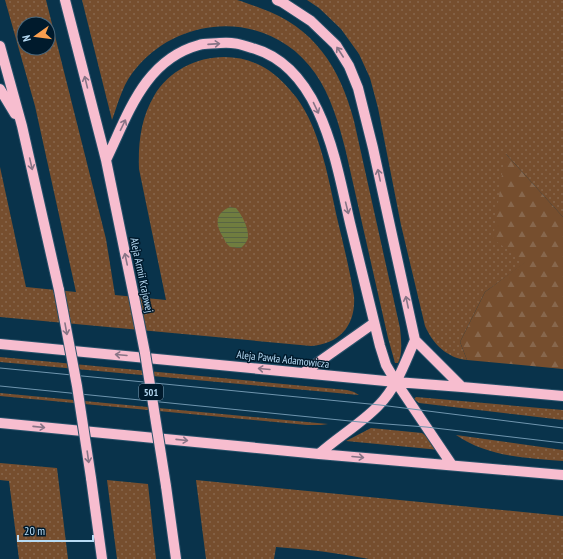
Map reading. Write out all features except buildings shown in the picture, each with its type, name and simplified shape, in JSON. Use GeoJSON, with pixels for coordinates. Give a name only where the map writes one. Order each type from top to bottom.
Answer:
{"type":"FeatureCollection","features":[{"type":"Feature","properties":{"kind":"main road","name":"Aleja Armii Krajowej"},"geometry":{"type":"LineString","coordinates":[[65,0],[106,160],[134,297],[148,368],[176,559]]}},
{"type":"Feature","properties":{"kind":"main road"},"geometry":{"type":"LineString","coordinates":[[277,0],[311,21],[336,45],[349,66],[358,88],[373,148],[415,340],[462,387]]}},
{"type":"Feature","properties":{"kind":"main road"},"geometry":{"type":"LineString","coordinates":[[106,160],[138,94],[149,77],[163,63],[181,52],[200,45],[233,42],[264,51],[282,63],[298,78],[316,106],[334,156],[374,323],[386,365],[452,465]]}},
{"type":"Feature","properties":{"kind":"main road"},"geometry":{"type":"LineString","coordinates":[[0,46],[22,126],[59,290],[77,386],[102,559]]}},
{"type":"Feature","properties":{"kind":"main road"},"geometry":{"type":"LineString","coordinates":[[0,89],[22,126]]}},
{"type":"Feature","properties":{"kind":"main road"},"geometry":{"type":"LineString","coordinates":[[303,372],[374,323]]}},
{"type":"Feature","properties":{"kind":"main road"},"geometry":{"type":"LineString","coordinates":[[319,454],[380,405],[396,382],[415,340]]}},
{"type":"Feature","properties":{"kind":"main road","name":"Aleja Pawła Adamowicza"},"geometry":{"type":"LineString","coordinates":[[0,344],[396,382],[563,396]]}},
{"type":"Feature","properties":{"kind":"main road"},"geometry":{"type":"LineString","coordinates":[[0,423],[319,454],[563,475]]}},
{"type":"Feature","properties":{"kind":"green space"},"geometry":{"type":"Polygon","coordinates":[[[5,0],[46,0],[50,16],[16,16],[16,39],[5,0]]]}},
{"type":"Feature","properties":{"kind":"green space"},"geometry":{"type":"Polygon","coordinates":[[[82,0],[237,0],[279,16],[296,26],[322,51],[341,83],[354,121],[400,328],[401,350],[398,363],[395,363],[388,338],[340,131],[326,91],[315,73],[297,53],[276,39],[253,30],[228,26],[204,28],[180,36],[158,48],[138,66],[125,85],[112,120],[82,0]]]}},
{"type":"Feature","properties":{"kind":"green space"},"geometry":{"type":"Polygon","coordinates":[[[307,0],[563,0],[563,217],[506,154],[526,262],[485,292],[460,342],[467,360],[453,356],[442,349],[432,339],[425,326],[401,225],[378,108],[370,78],[359,54],[341,29],[319,8],[307,0]]]}},
{"type":"Feature","properties":{"kind":"green space"},"geometry":{"type":"Polygon","coordinates":[[[56,40],[106,239],[115,295],[166,300],[139,169],[141,131],[146,113],[154,96],[175,72],[189,65],[219,57],[251,61],[278,77],[296,97],[305,110],[323,157],[347,259],[354,296],[352,316],[344,331],[338,337],[330,341],[311,346],[0,317],[0,167],[26,287],[76,292],[35,106],[21,56],[56,56],[56,40]]]}},
{"type":"Feature","properties":{"kind":"green space"},"geometry":{"type":"Polygon","coordinates":[[[505,153],[563,217],[563,369],[467,360],[460,342],[485,292],[525,262],[493,239],[505,153]]]}},
{"type":"Feature","properties":{"kind":"green space"},"geometry":{"type":"Polygon","coordinates":[[[0,357],[347,390],[359,395],[0,362],[0,357]]]}},
{"type":"Feature","properties":{"kind":"green space"},"geometry":{"type":"Polygon","coordinates":[[[0,393],[328,424],[307,425],[0,396],[0,393]]]}},
{"type":"Feature","properties":{"kind":"green space"},"geometry":{"type":"Polygon","coordinates":[[[416,397],[563,410],[563,420],[419,403],[414,399],[416,397]]]}},
{"type":"Feature","properties":{"kind":"green space"},"geometry":{"type":"Polygon","coordinates":[[[371,428],[422,433],[441,448],[440,450],[346,441],[371,428]]]}},
{"type":"Feature","properties":{"kind":"green space"},"geometry":{"type":"Polygon","coordinates":[[[456,435],[563,450],[563,461],[521,457],[494,452],[481,448],[456,435]]]}},
{"type":"Feature","properties":{"kind":"green space"},"geometry":{"type":"Polygon","coordinates":[[[0,463],[57,468],[68,559],[19,559],[9,481],[0,480],[0,463]]]}},
{"type":"Feature","properties":{"kind":"green space"},"geometry":{"type":"Polygon","coordinates":[[[107,480],[148,484],[156,559],[117,559],[107,480]]]}},
{"type":"Feature","properties":{"kind":"green space"},"geometry":{"type":"Polygon","coordinates":[[[196,480],[563,516],[563,559],[369,559],[276,547],[274,559],[206,559],[196,480]]]}},
{"type":"Feature","properties":{"kind":"shaded area"},"geometry":{"type":"Polygon","coordinates":[[[230,207],[236,208],[245,222],[248,239],[241,248],[228,245],[220,232],[218,223],[219,216],[221,212],[230,207]]]}},
{"type":"Feature","properties":{"kind":"tram line"},"geometry":{"type":"LineString","coordinates":[[0,368],[380,405],[563,428]]}},
{"type":"Feature","properties":{"kind":"tram line"},"geometry":{"type":"LineString","coordinates":[[0,386],[360,422],[426,427],[563,443]]}}]}
